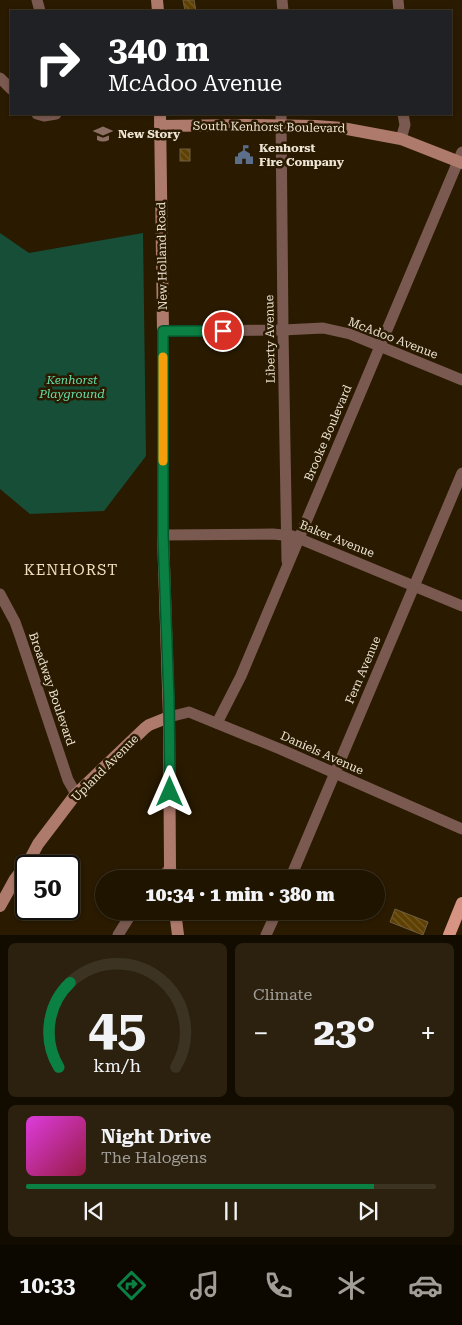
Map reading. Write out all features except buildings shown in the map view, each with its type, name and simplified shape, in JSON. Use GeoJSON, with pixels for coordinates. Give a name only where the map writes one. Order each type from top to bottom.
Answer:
{"type":"FeatureCollection","features":[{"type":"Feature","properties":{"kind":"main road","name":"South Kenhorst Boulevard"},"geometry":{"type":"LineString","coordinates":[[160,120],[281,120],[342,128],[401,139],[461,159]]}},
{"type":"Feature","properties":{"kind":"main road","name":"New Holland Road"},"geometry":{"type":"LineString","coordinates":[[160,120],[163,535],[169,717],[171,870]]}},
{"type":"Feature","properties":{"kind":"main road","name":"Upland Avenue"},"geometry":{"type":"LineString","coordinates":[[0,906],[38,844],[76,794],[145,728],[169,717]]}},
{"type":"Feature","properties":{"kind":"main road"},"geometry":{"type":"LineString","coordinates":[[449,935],[462,903]]}},
{"type":"Feature","properties":{"kind":"main road"},"geometry":{"type":"LineString","coordinates":[[176,920],[178,935]]}},
{"type":"Feature","properties":{"kind":"street"},"geometry":{"type":"LineString","coordinates":[[0,78],[10,88]]}},
{"type":"Feature","properties":{"kind":"street"},"geometry":{"type":"LineString","coordinates":[[401,139],[404,119]]}},
{"type":"Feature","properties":{"kind":"street","name":"Liberty Avenue"},"geometry":{"type":"LineString","coordinates":[[281,120],[287,565]]}},
{"type":"Feature","properties":{"kind":"street","name":"Brooke Boulevard"},"geometry":{"type":"LineString","coordinates":[[217,723],[241,676],[298,538],[461,159]]}},
{"type":"Feature","properties":{"kind":"street","name":"McAdoo Avenue"},"geometry":{"type":"LineString","coordinates":[[163,331],[323,328],[350,334],[462,380]]}},
{"type":"Feature","properties":{"kind":"street","name":"Fern Avenue"},"geometry":{"type":"LineString","coordinates":[[294,870],[462,473]]}},
{"type":"Feature","properties":{"kind":"street","name":"Baker Avenue"},"geometry":{"type":"LineString","coordinates":[[163,535],[286,534],[462,606]]}},
{"type":"Feature","properties":{"kind":"street","name":"Broadway Boulevard"},"geometry":{"type":"LineString","coordinates":[[0,594],[14,622],[68,780],[76,794]]}},
{"type":"Feature","properties":{"kind":"street","name":"Daniels Avenue"},"geometry":{"type":"LineString","coordinates":[[169,717],[189,712],[462,830]]}},
{"type":"Feature","properties":{"kind":"street"},"geometry":{"type":"LineString","coordinates":[[118,935],[127,920]]}},
{"type":"Feature","properties":{"kind":"street"},"geometry":{"type":"LineString","coordinates":[[266,935],[272,920]]}},
{"type":"Feature","properties":{"kind":"green space","name":"Kenhorst Playground"},"geometry":{"type":"Polygon","coordinates":[[[0,233],[29,253],[143,233],[146,456],[104,511],[30,514],[0,489],[0,233]]]}},
{"type":"Feature","properties":{"kind":"slow traffic"},"geometry":{"type":"LineString","coordinates":[[163,357],[163,461]]}},
{"type":"Feature","properties":{"kind":"place","name":"New Story"},"geometry":{"type":"Point","coordinates":[103,134]}},
{"type":"Feature","properties":{"kind":"place","name":"Kenhorst Fire Company"},"geometry":{"type":"Point","coordinates":[244,155]}},
{"type":"Feature","properties":{"kind":"district","name":"KENHORST"},"geometry":{"type":"Point","coordinates":[71,570]}},
{"type":"Feature","properties":{"kind":"route"},"geometry":{"type":"LineString","coordinates":[[170,792],[169,700],[163,535],[163,331],[223,331]]}}]}
